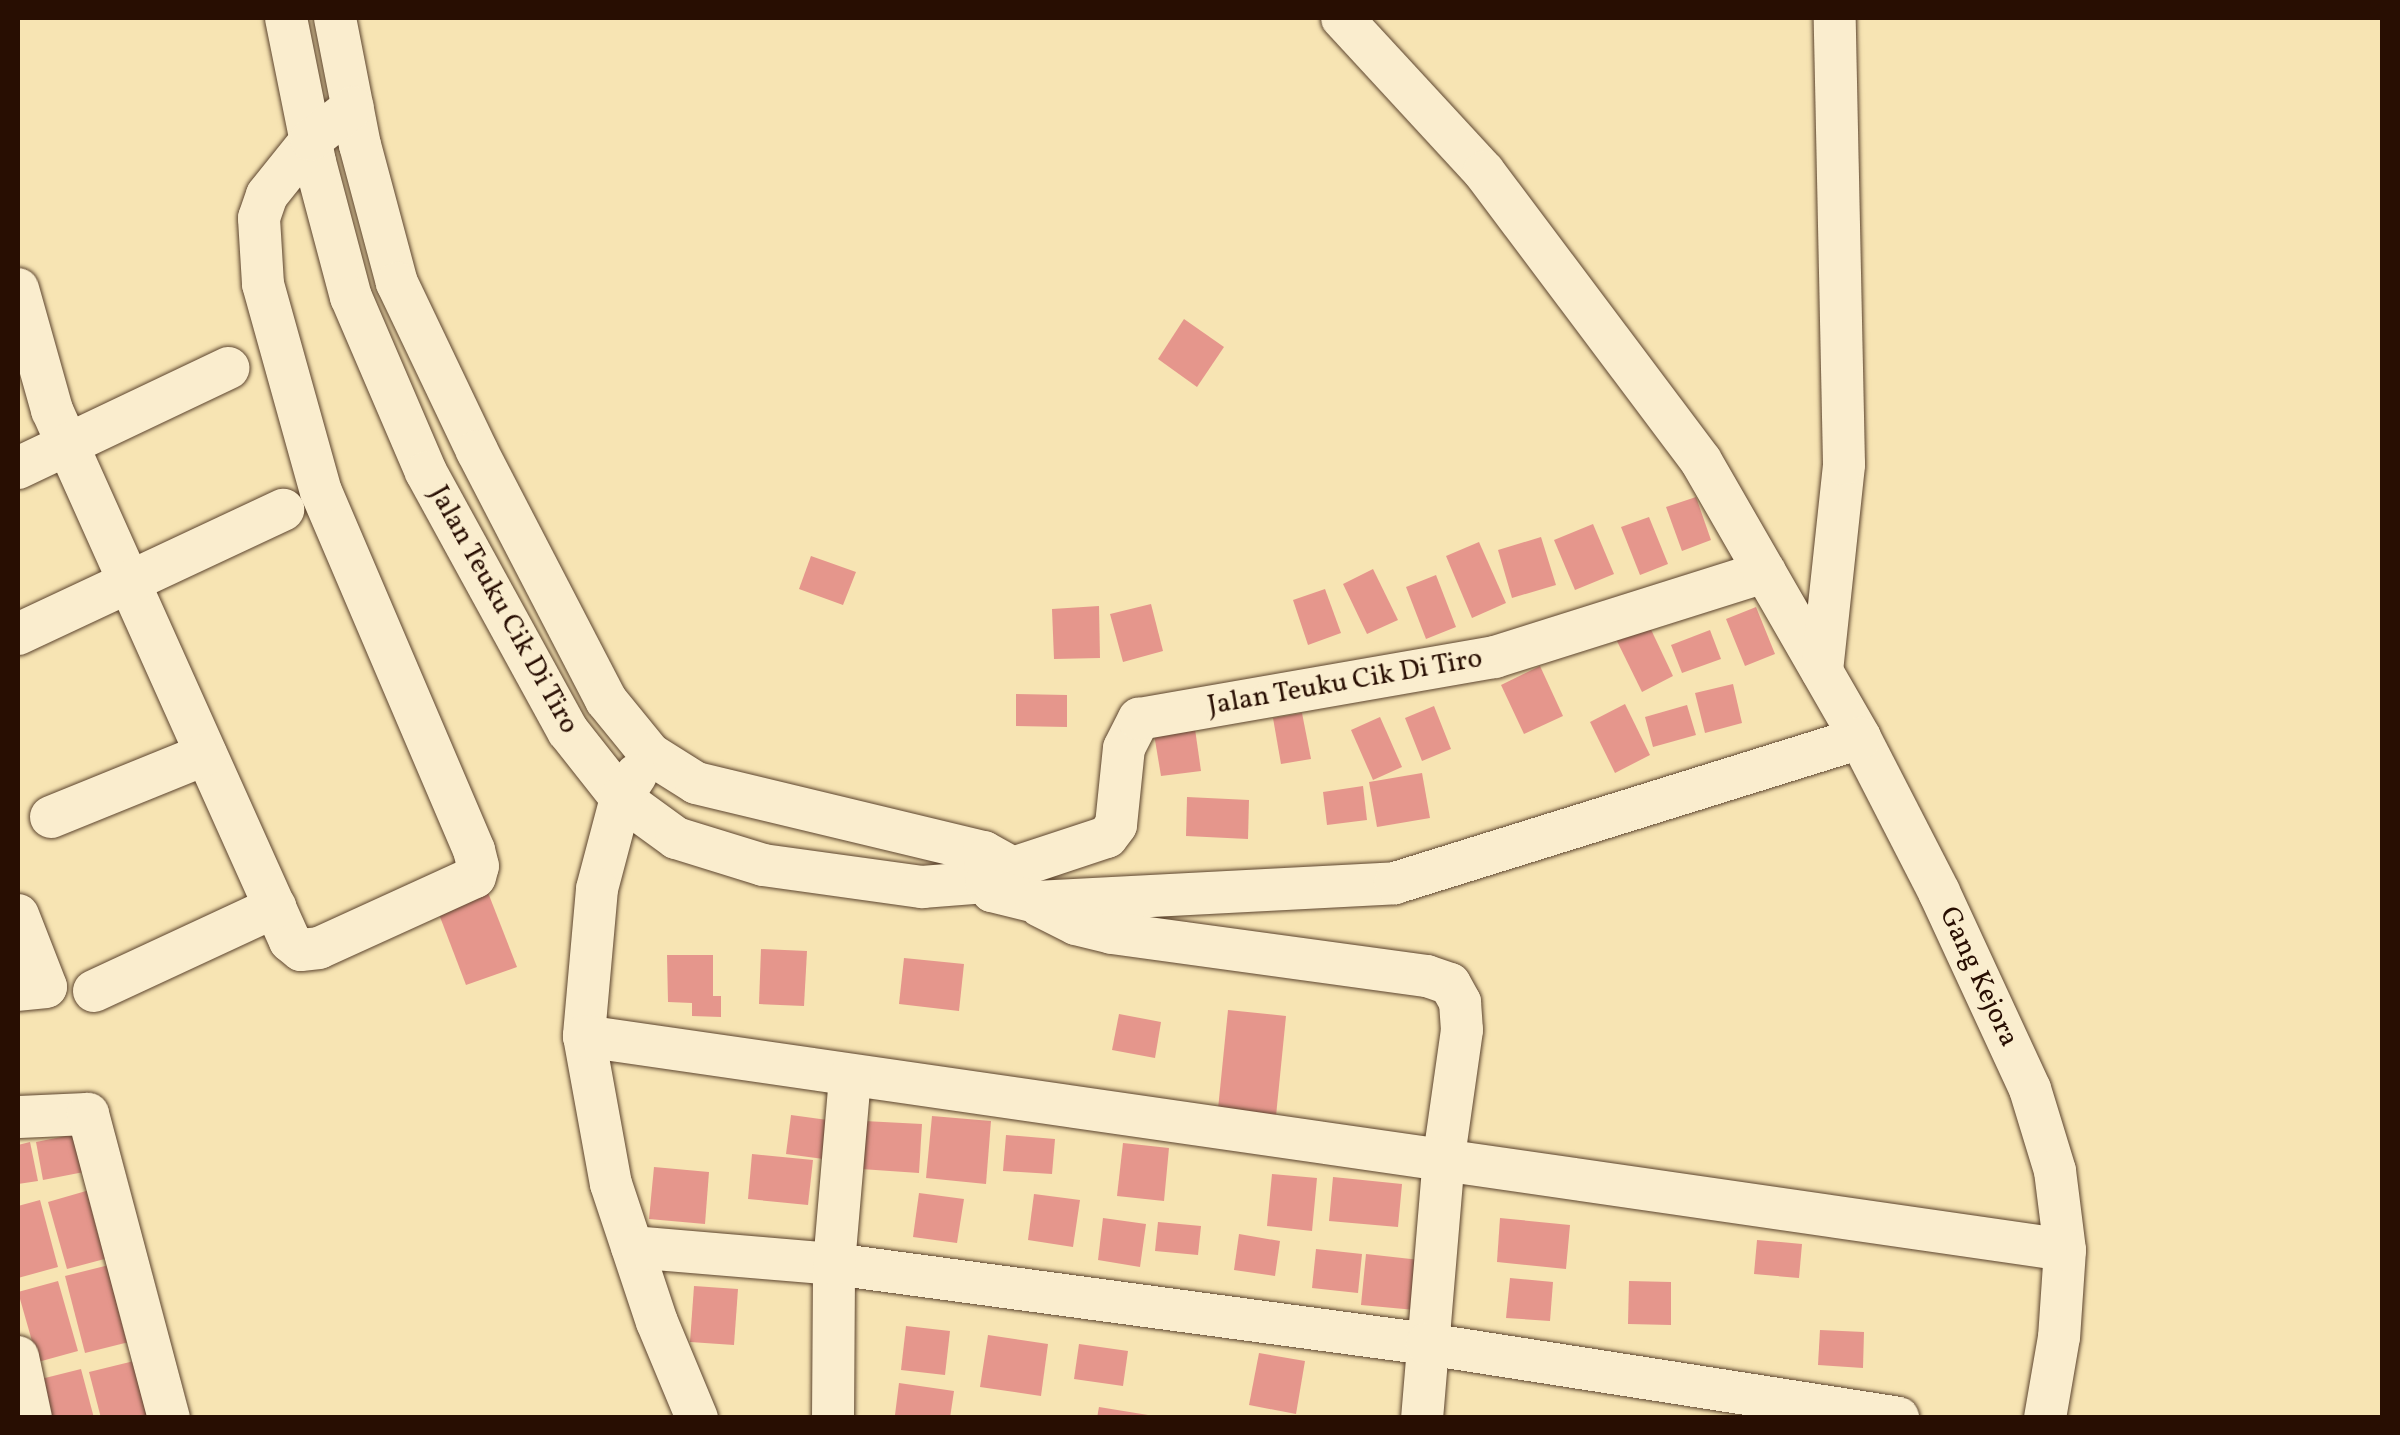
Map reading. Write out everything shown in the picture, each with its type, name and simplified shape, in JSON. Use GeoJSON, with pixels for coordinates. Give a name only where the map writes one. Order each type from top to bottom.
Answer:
{"type":"FeatureCollection","features":[{"type":"Feature","properties":{"kind":"street","name":"Jalan Teuku Cik Di Tiro"},"geometry":{"type":"LineString","coordinates":[[286,18],[350,297],[426,472],[568,731],[620,798],[676,838],[763,864],[922,887],[1005,876],[1107,837],[1116,825],[1124,748],[1139,719],[1494,658],[1765,572]]}},
{"type":"Feature","properties":{"kind":"street","name":"Jalan Teuku Cik Di Tiro"},"geometry":{"type":"LineString","coordinates":[[336,18],[353,108],[397,284],[476,452],[606,700],[650,754],[696,782],[1005,876]]}},
{"type":"Feature","properties":{"kind":"street","name":"Gang Kejora"},"geometry":{"type":"LineString","coordinates":[[1342,18],[1484,172],[1701,461],[1860,738],[1939,892],[2030,1089],[2055,1171],[2065,1250],[2059,1337],[2045,1418]]}},
{"type":"Feature","properties":{"kind":"street"},"geometry":{"type":"LineString","coordinates":[[1822,671],[1844,464],[1834,18]]}},
{"type":"Feature","properties":{"kind":"street"},"geometry":{"type":"LineString","coordinates":[[18,290],[52,410],[290,941],[300,950],[319,948],[478,873],[474,850],[321,492],[263,284],[259,218],[268,195],[311,140],[353,108]]}},
{"type":"Feature","properties":{"kind":"street"},"geometry":{"type":"LineString","coordinates":[[18,468],[229,368]]}},
{"type":"Feature","properties":{"kind":"street"},"geometry":{"type":"LineString","coordinates":[[18,634],[283,510]]}},
{"type":"Feature","properties":{"kind":"street"},"geometry":{"type":"LineString","coordinates":[[1005,876],[1394,882],[1860,738]]}},
{"type":"Feature","properties":{"kind":"street"},"geometry":{"type":"LineString","coordinates":[[51,817],[206,754]]}},
{"type":"Feature","properties":{"kind":"street"},"geometry":{"type":"LineString","coordinates":[[650,754],[620,798],[596,889],[584,1036],[600,1140],[657,1322],[698,1418]]}},
{"type":"Feature","properties":{"kind":"street"},"geometry":{"type":"LineString","coordinates":[[1005,876],[1050,914],[1112,933],[1427,976],[1450,984],[1460,1002],[1462,1030],[1444,1157],[1422,1418]]}},
{"type":"Feature","properties":{"kind":"street"},"geometry":{"type":"LineString","coordinates":[[94,991],[275,908]]}},
{"type":"Feature","properties":{"kind":"street"},"geometry":{"type":"LineString","coordinates":[[18,915],[46,987],[18,990]]}},
{"type":"Feature","properties":{"kind":"street"},"geometry":{"type":"LineString","coordinates":[[584,1036],[850,1077],[1444,1157],[2065,1250]]}},
{"type":"Feature","properties":{"kind":"street"},"geometry":{"type":"LineString","coordinates":[[833,1418],[834,1264],[850,1077]]}},
{"type":"Feature","properties":{"kind":"street"},"geometry":{"type":"LineString","coordinates":[[18,1117],[88,1114],[169,1418]]}},
{"type":"Feature","properties":{"kind":"street"},"geometry":{"type":"LineString","coordinates":[[632,1247],[834,1264],[1427,1344],[1898,1418]]}},
{"type":"Feature","properties":{"kind":"street"},"geometry":{"type":"LineString","coordinates":[[18,1357],[31,1418]]}},
{"type":"Feature","properties":{"kind":"building"},"geometry":{"type":"Polygon","coordinates":[[[1184,319],[1224,347],[1197,387],[1158,359],[1184,319]]]}},
{"type":"Feature","properties":{"kind":"building"},"geometry":{"type":"Polygon","coordinates":[[[1696,497],[1711,540],[1682,551],[1666,507],[1696,497]]]}},
{"type":"Feature","properties":{"kind":"building"},"geometry":{"type":"Polygon","coordinates":[[[1649,517],[1668,564],[1640,575],[1621,527],[1649,517]]]}},
{"type":"Feature","properties":{"kind":"building"},"geometry":{"type":"Polygon","coordinates":[[[1593,524],[1614,574],[1575,590],[1554,540],[1593,524]]]}},
{"type":"Feature","properties":{"kind":"building"},"geometry":{"type":"Polygon","coordinates":[[[1541,537],[1556,585],[1512,598],[1498,550],[1541,537]]]}},
{"type":"Feature","properties":{"kind":"building"},"geometry":{"type":"Polygon","coordinates":[[[1479,542],[1506,603],[1472,618],[1446,556],[1479,542]]]}},
{"type":"Feature","properties":{"kind":"building"},"geometry":{"type":"Polygon","coordinates":[[[811,556],[856,572],[843,605],[799,589],[811,556]]]}},
{"type":"Feature","properties":{"kind":"building"},"geometry":{"type":"Polygon","coordinates":[[[1373,569],[1398,620],[1367,634],[1343,584],[1373,569]]]}},
{"type":"Feature","properties":{"kind":"building"},"geometry":{"type":"Polygon","coordinates":[[[1436,575],[1456,627],[1426,639],[1406,587],[1436,575]]]}},
{"type":"Feature","properties":{"kind":"building"},"geometry":{"type":"Polygon","coordinates":[[[1325,589],[1341,633],[1308,645],[1293,600],[1325,589]]]}},
{"type":"Feature","properties":{"kind":"building"},"geometry":{"type":"Polygon","coordinates":[[[1151,604],[1163,651],[1123,662],[1110,614],[1151,604]]]}},
{"type":"Feature","properties":{"kind":"building"},"geometry":{"type":"Polygon","coordinates":[[[1099,606],[1100,658],[1054,659],[1052,609],[1099,606]]]}},
{"type":"Feature","properties":{"kind":"building"},"geometry":{"type":"Polygon","coordinates":[[[1756,607],[1775,654],[1745,666],[1726,619],[1756,607]]]}},
{"type":"Feature","properties":{"kind":"building"},"geometry":{"type":"Polygon","coordinates":[[[1646,619],[1673,676],[1642,692],[1614,635],[1646,619]]]}},
{"type":"Feature","properties":{"kind":"building"},"geometry":{"type":"Polygon","coordinates":[[[1710,630],[1721,659],[1682,673],[1671,645],[1710,630]]]}},
{"type":"Feature","properties":{"kind":"building"},"geometry":{"type":"Polygon","coordinates":[[[1540,666],[1563,716],[1524,734],[1501,685],[1540,666]]]}},
{"type":"Feature","properties":{"kind":"building"},"geometry":{"type":"Polygon","coordinates":[[[1733,684],[1742,723],[1705,733],[1695,693],[1733,684]]]}},
{"type":"Feature","properties":{"kind":"building"},"geometry":{"type":"Polygon","coordinates":[[[1016,694],[1067,695],[1067,727],[1016,726],[1016,694]]]}},
{"type":"Feature","properties":{"kind":"building"},"geometry":{"type":"Polygon","coordinates":[[[1625,704],[1650,755],[1615,773],[1590,722],[1625,704]]]}},
{"type":"Feature","properties":{"kind":"building"},"geometry":{"type":"Polygon","coordinates":[[[1687,705],[1696,735],[1653,747],[1645,717],[1687,705]]]}},
{"type":"Feature","properties":{"kind":"building"},"geometry":{"type":"Polygon","coordinates":[[[1434,706],[1451,749],[1422,761],[1405,718],[1434,706]]]}},
{"type":"Feature","properties":{"kind":"building"},"geometry":{"type":"Polygon","coordinates":[[[1302,713],[1311,759],[1281,764],[1273,718],[1302,713]]]}},
{"type":"Feature","properties":{"kind":"building"},"geometry":{"type":"Polygon","coordinates":[[[1380,717],[1402,767],[1373,780],[1351,730],[1380,717]]]}},
{"type":"Feature","properties":{"kind":"building"},"geometry":{"type":"Polygon","coordinates":[[[1195,729],[1201,771],[1161,776],[1154,734],[1195,729]]]}},
{"type":"Feature","properties":{"kind":"building"},"geometry":{"type":"Polygon","coordinates":[[[1422,773],[1430,818],[1377,827],[1369,782],[1422,773]]]}},
{"type":"Feature","properties":{"kind":"building"},"geometry":{"type":"Polygon","coordinates":[[[1363,786],[1367,820],[1327,825],[1323,792],[1363,786]]]}},
{"type":"Feature","properties":{"kind":"building"},"geometry":{"type":"Polygon","coordinates":[[[1187,797],[1249,800],[1248,839],[1186,836],[1187,797]]]}},
{"type":"Feature","properties":{"kind":"building"},"geometry":{"type":"Polygon","coordinates":[[[487,890],[517,967],[466,985],[437,909],[487,890]]]}},
{"type":"Feature","properties":{"kind":"building"},"geometry":{"type":"Polygon","coordinates":[[[761,949],[807,951],[804,1006],[759,1004],[761,949]]]}},
{"type":"Feature","properties":{"kind":"building"},"geometry":{"type":"Polygon","coordinates":[[[667,955],[713,955],[713,996],[721,996],[721,1017],[692,1016],[692,1003],[668,1002],[667,955]]]}},
{"type":"Feature","properties":{"kind":"building"},"geometry":{"type":"Polygon","coordinates":[[[904,958],[964,964],[959,1011],[899,1004],[904,958]]]}},
{"type":"Feature","properties":{"kind":"building"},"geometry":{"type":"Polygon","coordinates":[[[1228,1010],[1286,1016],[1276,1116],[1218,1109],[1228,1010]]]}},
{"type":"Feature","properties":{"kind":"building"},"geometry":{"type":"Polygon","coordinates":[[[1119,1014],[1161,1022],[1155,1058],[1112,1050],[1119,1014]]]}},
{"type":"Feature","properties":{"kind":"building"},"geometry":{"type":"Polygon","coordinates":[[[791,1115],[835,1121],[831,1160],[786,1154],[791,1115]]]}},
{"type":"Feature","properties":{"kind":"building"},"geometry":{"type":"Polygon","coordinates":[[[932,1116],[991,1121],[986,1184],[926,1178],[932,1116]]]}},
{"type":"Feature","properties":{"kind":"building"},"geometry":{"type":"Polygon","coordinates":[[[864,1121],[922,1124],[919,1173],[861,1169],[864,1121]]]}},
{"type":"Feature","properties":{"kind":"building"},"geometry":{"type":"Polygon","coordinates":[[[81,1133],[89,1171],[43,1180],[36,1142],[81,1133]]]}},
{"type":"Feature","properties":{"kind":"building"},"geometry":{"type":"Polygon","coordinates":[[[1006,1135],[1055,1139],[1052,1174],[1003,1171],[1006,1135]]]}},
{"type":"Feature","properties":{"kind":"building"},"geometry":{"type":"Polygon","coordinates":[[[30,1142],[38,1181],[18,1184],[18,1145],[30,1142]]]}},
{"type":"Feature","properties":{"kind":"building"},"geometry":{"type":"Polygon","coordinates":[[[1123,1143],[1169,1148],[1164,1201],[1117,1196],[1123,1143]]]}},
{"type":"Feature","properties":{"kind":"building"},"geometry":{"type":"Polygon","coordinates":[[[752,1154],[813,1160],[808,1205],[748,1199],[752,1154]]]}},
{"type":"Feature","properties":{"kind":"building"},"geometry":{"type":"Polygon","coordinates":[[[654,1167],[709,1172],[705,1224],[649,1219],[654,1167]]]}},
{"type":"Feature","properties":{"kind":"building"},"geometry":{"type":"Polygon","coordinates":[[[1272,1174],[1317,1178],[1312,1231],[1267,1226],[1272,1174]]]}},
{"type":"Feature","properties":{"kind":"building"},"geometry":{"type":"Polygon","coordinates":[[[1333,1177],[1402,1184],[1398,1227],[1329,1221],[1333,1177]]]}},
{"type":"Feature","properties":{"kind":"building"},"geometry":{"type":"Polygon","coordinates":[[[93,1189],[112,1257],[67,1269],[48,1202],[93,1189]]]}},
{"type":"Feature","properties":{"kind":"building"},"geometry":{"type":"Polygon","coordinates":[[[919,1193],[964,1199],[957,1243],[913,1237],[919,1193]]]}},
{"type":"Feature","properties":{"kind":"building"},"geometry":{"type":"Polygon","coordinates":[[[1034,1194],[1080,1200],[1073,1247],[1028,1240],[1034,1194]]]}},
{"type":"Feature","properties":{"kind":"building"},"geometry":{"type":"Polygon","coordinates":[[[40,1200],[58,1267],[18,1278],[18,1206],[40,1200]]]}},
{"type":"Feature","properties":{"kind":"building"},"geometry":{"type":"Polygon","coordinates":[[[1103,1218],[1146,1224],[1140,1267],[1098,1260],[1103,1218]]]}},
{"type":"Feature","properties":{"kind":"building"},"geometry":{"type":"Polygon","coordinates":[[[1500,1218],[1570,1225],[1566,1269],[1497,1262],[1500,1218]]]}},
{"type":"Feature","properties":{"kind":"building"},"geometry":{"type":"Polygon","coordinates":[[[1158,1222],[1201,1226],[1198,1255],[1155,1251],[1158,1222]]]}},
{"type":"Feature","properties":{"kind":"building"},"geometry":{"type":"Polygon","coordinates":[[[1239,1234],[1280,1241],[1275,1276],[1234,1270],[1239,1234]]]}},
{"type":"Feature","properties":{"kind":"building"},"geometry":{"type":"Polygon","coordinates":[[[1757,1240],[1802,1244],[1799,1278],[1754,1274],[1757,1240]]]}},
{"type":"Feature","properties":{"kind":"building"},"geometry":{"type":"Polygon","coordinates":[[[1316,1249],[1362,1254],[1358,1293],[1312,1288],[1316,1249]]]}},
{"type":"Feature","properties":{"kind":"building"},"geometry":{"type":"Polygon","coordinates":[[[1366,1254],[1420,1260],[1415,1310],[1361,1305],[1366,1254]]]}},
{"type":"Feature","properties":{"kind":"building"},"geometry":{"type":"Polygon","coordinates":[[[113,1264],[133,1341],[85,1353],[65,1276],[113,1264]]]}},
{"type":"Feature","properties":{"kind":"building"},"geometry":{"type":"Polygon","coordinates":[[[1510,1278],[1553,1282],[1550,1321],[1506,1318],[1510,1278]]]}},
{"type":"Feature","properties":{"kind":"building"},"geometry":{"type":"Polygon","coordinates":[[[58,1281],[78,1351],[38,1362],[18,1292],[58,1281]]]}},
{"type":"Feature","properties":{"kind":"building"},"geometry":{"type":"Polygon","coordinates":[[[1629,1281],[1671,1282],[1671,1325],[1628,1324],[1629,1281]]]}},
{"type":"Feature","properties":{"kind":"building"},"geometry":{"type":"Polygon","coordinates":[[[694,1286],[738,1289],[734,1345],[690,1342],[694,1286]]]}},
{"type":"Feature","properties":{"kind":"building"},"geometry":{"type":"Polygon","coordinates":[[[906,1326],[950,1331],[945,1375],[901,1370],[906,1326]]]}},
{"type":"Feature","properties":{"kind":"building"},"geometry":{"type":"Polygon","coordinates":[[[1820,1330],[1864,1332],[1863,1368],[1818,1365],[1820,1330]]]}},
{"type":"Feature","properties":{"kind":"building"},"geometry":{"type":"Polygon","coordinates":[[[988,1335],[1048,1344],[1041,1396],[980,1387],[988,1335]]]}},
{"type":"Feature","properties":{"kind":"building"},"geometry":{"type":"Polygon","coordinates":[[[1079,1344],[1128,1351],[1123,1386],[1074,1379],[1079,1344]]]}},
{"type":"Feature","properties":{"kind":"building"},"geometry":{"type":"Polygon","coordinates":[[[1259,1353],[1305,1361],[1296,1414],[1249,1405],[1259,1353]]]}},
{"type":"Feature","properties":{"kind":"building"},"geometry":{"type":"Polygon","coordinates":[[[134,1361],[149,1418],[101,1418],[89,1372],[134,1361]]]}},
{"type":"Feature","properties":{"kind":"building"},"geometry":{"type":"Polygon","coordinates":[[[81,1369],[94,1418],[47,1418],[37,1380],[81,1369]]]}},
{"type":"Feature","properties":{"kind":"building"},"geometry":{"type":"Polygon","coordinates":[[[899,1383],[954,1391],[950,1418],[895,1415],[899,1383]]]}},
{"type":"Feature","properties":{"kind":"building"},"geometry":{"type":"Polygon","coordinates":[[[1099,1407],[1148,1415],[1148,1418],[1097,1418],[1099,1407]]]}}]}
